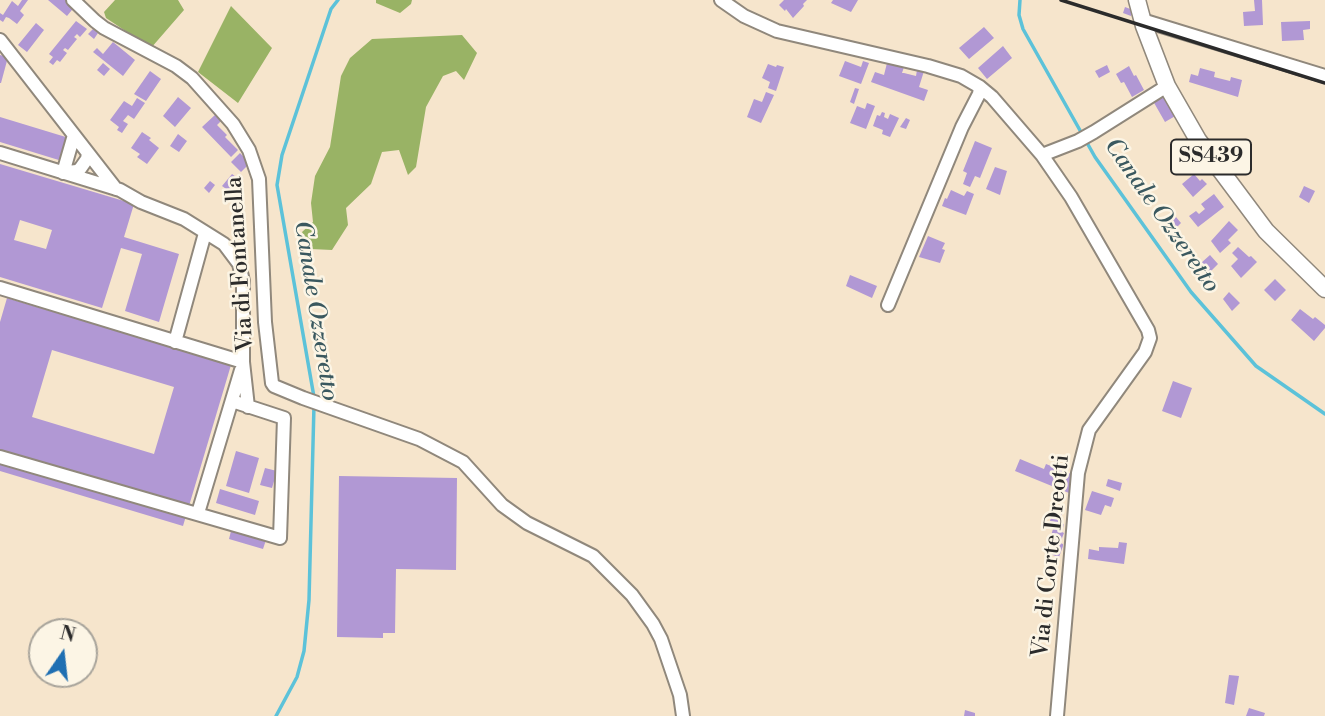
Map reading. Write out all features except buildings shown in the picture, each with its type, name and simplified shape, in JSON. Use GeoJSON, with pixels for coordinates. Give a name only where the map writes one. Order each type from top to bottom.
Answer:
{"type":"FeatureCollection","features":[{"type":"Feature","properties":{"kind":"main road","name":"SS439"},"geometry":{"type":"LineString","coordinates":[[1137,0],[1167,86],[1198,140],[1266,231],[1325,289]]}},
{"type":"Feature","properties":{"kind":"street","name":"Via di Fontanella"},"geometry":{"type":"LineString","coordinates":[[73,0],[104,28],[176,66],[192,78],[238,130],[249,149],[259,179],[265,322],[272,383],[277,388],[303,398],[419,439],[463,462],[502,505],[527,523],[593,556],[632,595],[653,624],[661,639],[680,695],[683,716]]}},
{"type":"Feature","properties":{"kind":"street"},"geometry":{"type":"LineString","coordinates":[[721,0],[744,16],[777,31],[961,76],[992,97],[1042,155],[1078,141],[1167,86]]}},
{"type":"Feature","properties":{"kind":"street"},"geometry":{"type":"LineString","coordinates":[[1142,20],[1325,76]]}},
{"type":"Feature","properties":{"kind":"street"},"geometry":{"type":"LineString","coordinates":[[0,40],[117,189]]}},
{"type":"Feature","properties":{"kind":"street"},"geometry":{"type":"LineString","coordinates":[[888,305],[980,87]]}},
{"type":"Feature","properties":{"kind":"street"},"geometry":{"type":"LineString","coordinates":[[64,173],[74,135]]}},
{"type":"Feature","properties":{"kind":"street"},"geometry":{"type":"LineString","coordinates":[[0,153],[117,189],[184,219],[224,244],[239,264],[243,281],[243,362],[248,407]]}},
{"type":"Feature","properties":{"kind":"street"},"geometry":{"type":"LineString","coordinates":[[64,173],[80,169],[88,153]]}},
{"type":"Feature","properties":{"kind":"street","name":"Via di Corte Dreotti"},"geometry":{"type":"LineString","coordinates":[[1042,155],[1071,197],[1148,330],[1150,338],[1145,352],[1089,430],[1078,473],[1057,716]]}},
{"type":"Feature","properties":{"kind":"street"},"geometry":{"type":"LineString","coordinates":[[175,341],[205,233]]}},
{"type":"Feature","properties":{"kind":"street"},"geometry":{"type":"LineString","coordinates":[[1,290],[243,362]]}},
{"type":"Feature","properties":{"kind":"street"},"geometry":{"type":"LineString","coordinates":[[198,513],[243,362]]}},
{"type":"Feature","properties":{"kind":"street"},"geometry":{"type":"LineString","coordinates":[[0,457],[280,538],[284,418],[232,401]]}},
{"type":"Feature","properties":{"kind":"green space"},"geometry":{"type":"Polygon","coordinates":[[[115,0],[178,0],[184,10],[151,48],[106,18],[104,12],[115,0]]]}},
{"type":"Feature","properties":{"kind":"green space"},"geometry":{"type":"Polygon","coordinates":[[[376,0],[412,0],[400,13],[376,3],[376,0]]]}},
{"type":"Feature","properties":{"kind":"green space"},"geometry":{"type":"Polygon","coordinates":[[[231,6],[272,48],[238,103],[198,72],[231,6]]]}},
{"type":"Feature","properties":{"kind":"green space"},"geometry":{"type":"Polygon","coordinates":[[[462,35],[477,53],[464,80],[456,71],[443,76],[426,107],[416,167],[408,175],[399,150],[382,152],[371,184],[346,208],[348,225],[332,250],[311,249],[302,232],[313,222],[311,203],[315,176],[330,147],[341,76],[350,58],[372,39],[462,35]]]}},
{"type":"Feature","properties":{"kind":"waterway","name":"Canale Ozzeretto"},"geometry":{"type":"LineString","coordinates":[[314,397],[277,185],[282,155],[331,9],[338,0]]}},
{"type":"Feature","properties":{"kind":"waterway","name":"Canale Ozzeretto"},"geometry":{"type":"LineString","coordinates":[[1020,0],[1019,15],[1023,29],[1095,157],[1191,292],[1256,366],[1325,414]]}},
{"type":"Feature","properties":{"kind":"waterway","name":"Canale Ozzeretto"},"geometry":{"type":"LineString","coordinates":[[276,716],[297,677],[304,651],[309,600],[314,405]]}},
{"type":"Feature","properties":{"kind":"railway"},"geometry":{"type":"LineString","coordinates":[[1061,0],[1325,83]]}}]}
